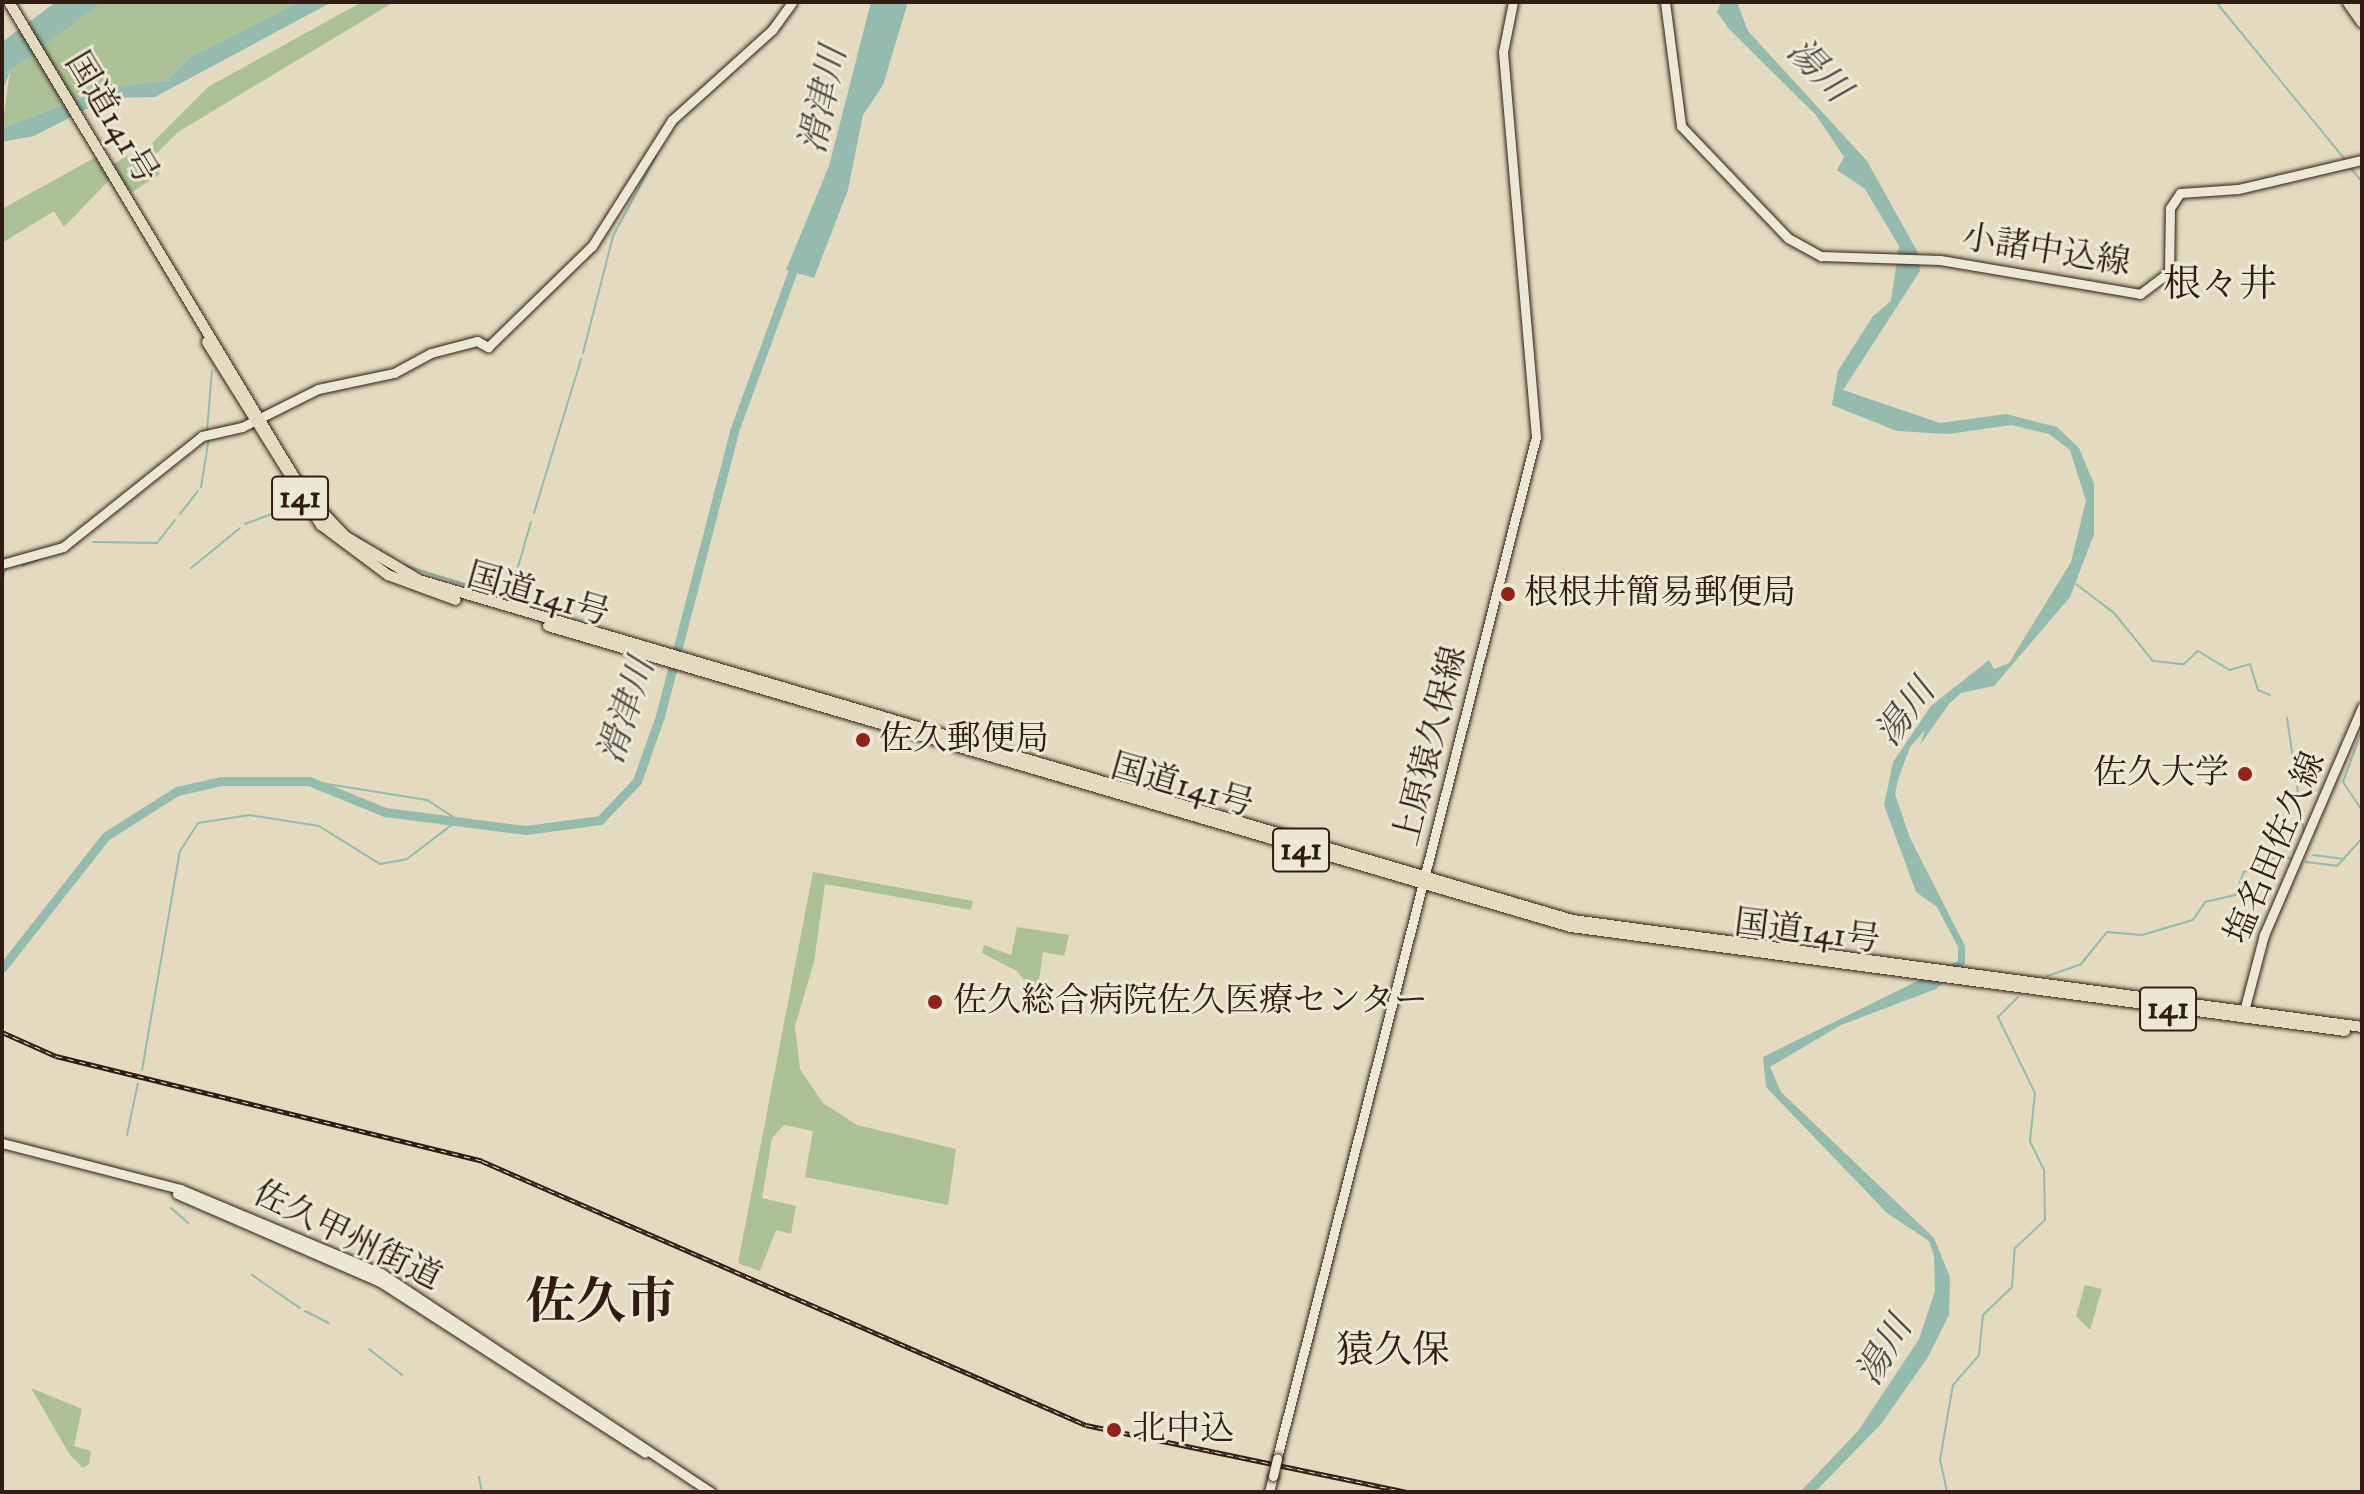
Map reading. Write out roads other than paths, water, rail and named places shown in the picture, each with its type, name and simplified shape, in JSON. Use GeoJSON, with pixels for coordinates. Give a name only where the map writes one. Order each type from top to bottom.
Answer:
{"type":"FeatureCollection","features":[{"type":"Feature","properties":{"kind":"highway","name":"国道141号"},"geometry":{"type":"LineString","coordinates":[[9,2],[305,507],[358,556],[416,587],[536,619],[1423,882],[1583,922],[1913,970],[2362,1027]]}},
{"type":"Feature","properties":{"kind":"highway"},"geometry":{"type":"LineString","coordinates":[[2348,2],[2362,22]]}},
{"type":"Feature","properties":{"kind":"highway"},"geometry":{"type":"LineString","coordinates":[[2355,2],[2362,14]]}},
{"type":"Feature","properties":{"kind":"highway","name":"国道141号"},"geometry":{"type":"LineString","coordinates":[[256,421],[267,432],[314,506],[362,549],[419,580],[536,619]]}},
{"type":"Feature","properties":{"kind":"highway","name":"国道141号"},"geometry":{"type":"LineString","coordinates":[[1975,978],[2362,1033]]}},
{"type":"Feature","properties":{"kind":"main road"},"geometry":{"type":"LineString","coordinates":[[2,564],[63,547],[187,443],[256,421],[318,389],[386,375],[431,353],[477,341],[488,347],[592,246],[672,120],[772,30],[792,2]]}},
{"type":"Feature","properties":{"kind":"main road","name":"上原猿久保線"},"geometry":{"type":"LineString","coordinates":[[1269,1492],[1538,421],[1503,52],[1513,2]]}},
{"type":"Feature","properties":{"kind":"main road","name":"小諸中込線"},"geometry":{"type":"LineString","coordinates":[[1665,2],[1672,100],[1688,136],[1800,248],[1871,259],[1926,260],[2140,294],[2169,272],[2170,208],[2180,193],[2238,189],[2358,161]]}},
{"type":"Feature","properties":{"kind":"main road","name":"塩名田佐久線"},"geometry":{"type":"LineString","coordinates":[[2244,1011],[2264,935],[2362,707]]}},
{"type":"Feature","properties":{"kind":"main road","name":"佐久甲州街道"},"geometry":{"type":"LineString","coordinates":[[2,1143],[192,1193],[384,1275],[711,1492]]}},
{"type":"Feature","properties":{"kind":"main road","name":"佐久甲州街道"},"geometry":{"type":"LineString","coordinates":[[104,1169],[380,1282],[701,1492]]}},
{"type":"Feature","properties":{"kind":"water"},"geometry":{"type":"Polygon","coordinates":[[[56,2],[103,2],[10,71],[2,93],[2,42],[56,2]]]}},
{"type":"Feature","properties":{"kind":"water"},"geometry":{"type":"Polygon","coordinates":[[[299,2],[332,2],[155,97],[108,98],[34,136],[2,142],[2,128],[109,87],[167,80],[190,57],[299,2]]]}},
{"type":"Feature","properties":{"kind":"water"},"geometry":{"type":"Polygon","coordinates":[[[871,2],[908,2],[883,85],[863,115],[848,190],[814,278],[786,270],[829,166],[871,2]]]}},
{"type":"Feature","properties":{"kind":"water","name":"湯川"},"geometry":{"type":"Polygon","coordinates":[[[1721,2],[1737,2],[1748,31],[1867,161],[1917,251],[1920,271],[1843,390],[1940,423],[2006,414],[2057,427],[2079,448],[2094,484],[2094,534],[2070,597],[1994,686],[1961,693],[1949,704],[1920,745],[1925,730],[1910,747],[1898,780],[1895,794],[1910,838],[1965,946],[1965,964],[1936,989],[1841,1025],[1770,1067],[1781,1092],[1934,1238],[1950,1277],[1949,1315],[1928,1357],[1881,1424],[1815,1492],[1800,1492],[1858,1431],[1919,1339],[1935,1291],[1934,1256],[1929,1241],[1887,1213],[1766,1087],[1763,1057],[1958,961],[1958,947],[1937,907],[1916,892],[1884,805],[1893,762],[1931,706],[1989,660],[1994,669],[2009,663],[2071,562],[2086,501],[2070,450],[2049,434],[2011,425],[1948,434],[1897,431],[1832,405],[1838,371],[1873,316],[1891,301],[1899,246],[1865,189],[1837,170],[1844,157],[1816,115],[1729,29],[1717,12],[1721,2]]]}},
{"type":"Feature","properties":{"kind":"waterway"},"geometry":{"type":"LineString","coordinates":[[2216,2],[2347,162]]}},
{"type":"Feature","properties":{"kind":"waterway"},"geometry":{"type":"LineString","coordinates":[[774,35],[792,10]]}},
{"type":"Feature","properties":{"kind":"waterway"},"geometry":{"type":"LineString","coordinates":[[583,353],[613,236],[656,156]]}},
{"type":"Feature","properties":{"kind":"waterway"},"geometry":{"type":"LineString","coordinates":[[2350,167],[2362,182]]}},
{"type":"Feature","properties":{"kind":"waterway","name":"滑津川"},"geometry":{"type":"LineString","coordinates":[[2,968],[106,836],[177,791],[221,781],[309,781],[385,812],[526,830],[600,820],[637,781],[660,716],[734,431],[796,262]]}},
{"type":"Feature","properties":{"kind":"waterway"},"geometry":{"type":"LineString","coordinates":[[534,513],[581,359]]}},
{"type":"Feature","properties":{"kind":"waterway"},"geometry":{"type":"LineString","coordinates":[[207,430],[212,371]]}},
{"type":"Feature","properties":{"kind":"waterway"},"geometry":{"type":"LineString","coordinates":[[201,487],[209,438]]}},
{"type":"Feature","properties":{"kind":"waterway"},"geometry":{"type":"LineString","coordinates":[[180,514],[198,491]]}},
{"type":"Feature","properties":{"kind":"waterway"},"geometry":{"type":"LineString","coordinates":[[318,498],[336,519]]}},
{"type":"Feature","properties":{"kind":"waterway"},"geometry":{"type":"LineString","coordinates":[[245,524],[296,505]]}},
{"type":"Feature","properties":{"kind":"waterway"},"geometry":{"type":"LineString","coordinates":[[93,542],[157,543],[175,520]]}},
{"type":"Feature","properties":{"kind":"waterway"},"geometry":{"type":"LineString","coordinates":[[403,565],[509,598],[531,522]]}},
{"type":"Feature","properties":{"kind":"waterway"},"geometry":{"type":"LineString","coordinates":[[191,568],[240,528]]}},
{"type":"Feature","properties":{"kind":"waterway"},"geometry":{"type":"LineString","coordinates":[[358,537],[367,543]]}},
{"type":"Feature","properties":{"kind":"waterway"},"geometry":{"type":"LineString","coordinates":[[22,566],[43,558]]}},
{"type":"Feature","properties":{"kind":"waterway"},"geometry":{"type":"LineString","coordinates":[[2,583],[5,570]]}},
{"type":"Feature","properties":{"kind":"waterway"},"geometry":{"type":"LineString","coordinates":[[2076,584],[2114,613],[2153,661],[2184,664],[2198,651],[2230,670],[2250,664],[2258,690],[2270,695]]}},
{"type":"Feature","properties":{"kind":"waterway"},"geometry":{"type":"LineString","coordinates":[[2287,718],[2304,833]]}},
{"type":"Feature","properties":{"kind":"waterway"},"geometry":{"type":"LineString","coordinates":[[2362,730],[2343,782],[2362,810]]}},
{"type":"Feature","properties":{"kind":"waterway"},"geometry":{"type":"LineString","coordinates":[[142,1070],[180,851],[198,823],[249,815],[319,826],[380,864],[407,859],[458,820],[427,800],[309,781]]}},
{"type":"Feature","properties":{"kind":"waterway"},"geometry":{"type":"LineString","coordinates":[[2306,862],[2337,866],[2362,838]]}},
{"type":"Feature","properties":{"kind":"waterway"},"geometry":{"type":"LineString","coordinates":[[2313,855],[2345,859]]}},
{"type":"Feature","properties":{"kind":"waterway"},"geometry":{"type":"LineString","coordinates":[[2047,976],[2081,964],[2107,932],[2142,935],[2193,920],[2205,902],[2235,895],[2244,872],[2278,856],[2294,859]]}},
{"type":"Feature","properties":{"kind":"waterway"},"geometry":{"type":"LineString","coordinates":[[1947,1492],[1940,1460],[1953,1385],[1979,1355],[1983,1315],[2012,1287],[2015,1248],[2045,1220],[2044,1170],[2030,1141],[2035,1093],[1998,1017],[2018,997]]}},
{"type":"Feature","properties":{"kind":"waterway"},"geometry":{"type":"LineString","coordinates":[[127,1135],[138,1083]]}},
{"type":"Feature","properties":{"kind":"waterway"},"geometry":{"type":"LineString","coordinates":[[171,1208],[188,1223]]}},
{"type":"Feature","properties":{"kind":"waterway"},"geometry":{"type":"LineString","coordinates":[[252,1275],[300,1308]]}},
{"type":"Feature","properties":{"kind":"waterway"},"geometry":{"type":"LineString","coordinates":[[305,1311],[329,1323]]}},
{"type":"Feature","properties":{"kind":"waterway"},"geometry":{"type":"LineString","coordinates":[[369,1349],[402,1375]]}},
{"type":"Feature","properties":{"kind":"waterway"},"geometry":{"type":"LineString","coordinates":[[479,1477],[482,1492]]}},
{"type":"Feature","properties":{"kind":"railway"},"geometry":{"type":"LineString","coordinates":[[2,1032],[56,1056],[482,1161],[1086,1425],[1408,1492]]}},
{"type":"Feature","properties":{"kind":"place","name":"根根井簡易郵便局"},"geometry":{"type":"Point","coordinates":[1508,594]}},
{"type":"Feature","properties":{"kind":"place","name":"佐久郵便局"},"geometry":{"type":"Point","coordinates":[863,740]}},
{"type":"Feature","properties":{"kind":"place","name":"佐久大学"},"geometry":{"type":"Point","coordinates":[2245,774]}},
{"type":"Feature","properties":{"kind":"place","name":"佐久総合病院佐久医療センター"},"geometry":{"type":"Point","coordinates":[935,1002]}},
{"type":"Feature","properties":{"kind":"place","name":"北中込"},"geometry":{"type":"Point","coordinates":[1114,1430]}},
{"type":"Feature","properties":{"kind":"district","name":"根々井"},"geometry":{"type":"Point","coordinates":[2220,286]}},
{"type":"Feature","properties":{"kind":"district","name":"佐久市"},"geometry":{"type":"Point","coordinates":[601,1304]}},
{"type":"Feature","properties":{"kind":"district","name":"猿久保"},"geometry":{"type":"Point","coordinates":[1393,1352]}}]}
